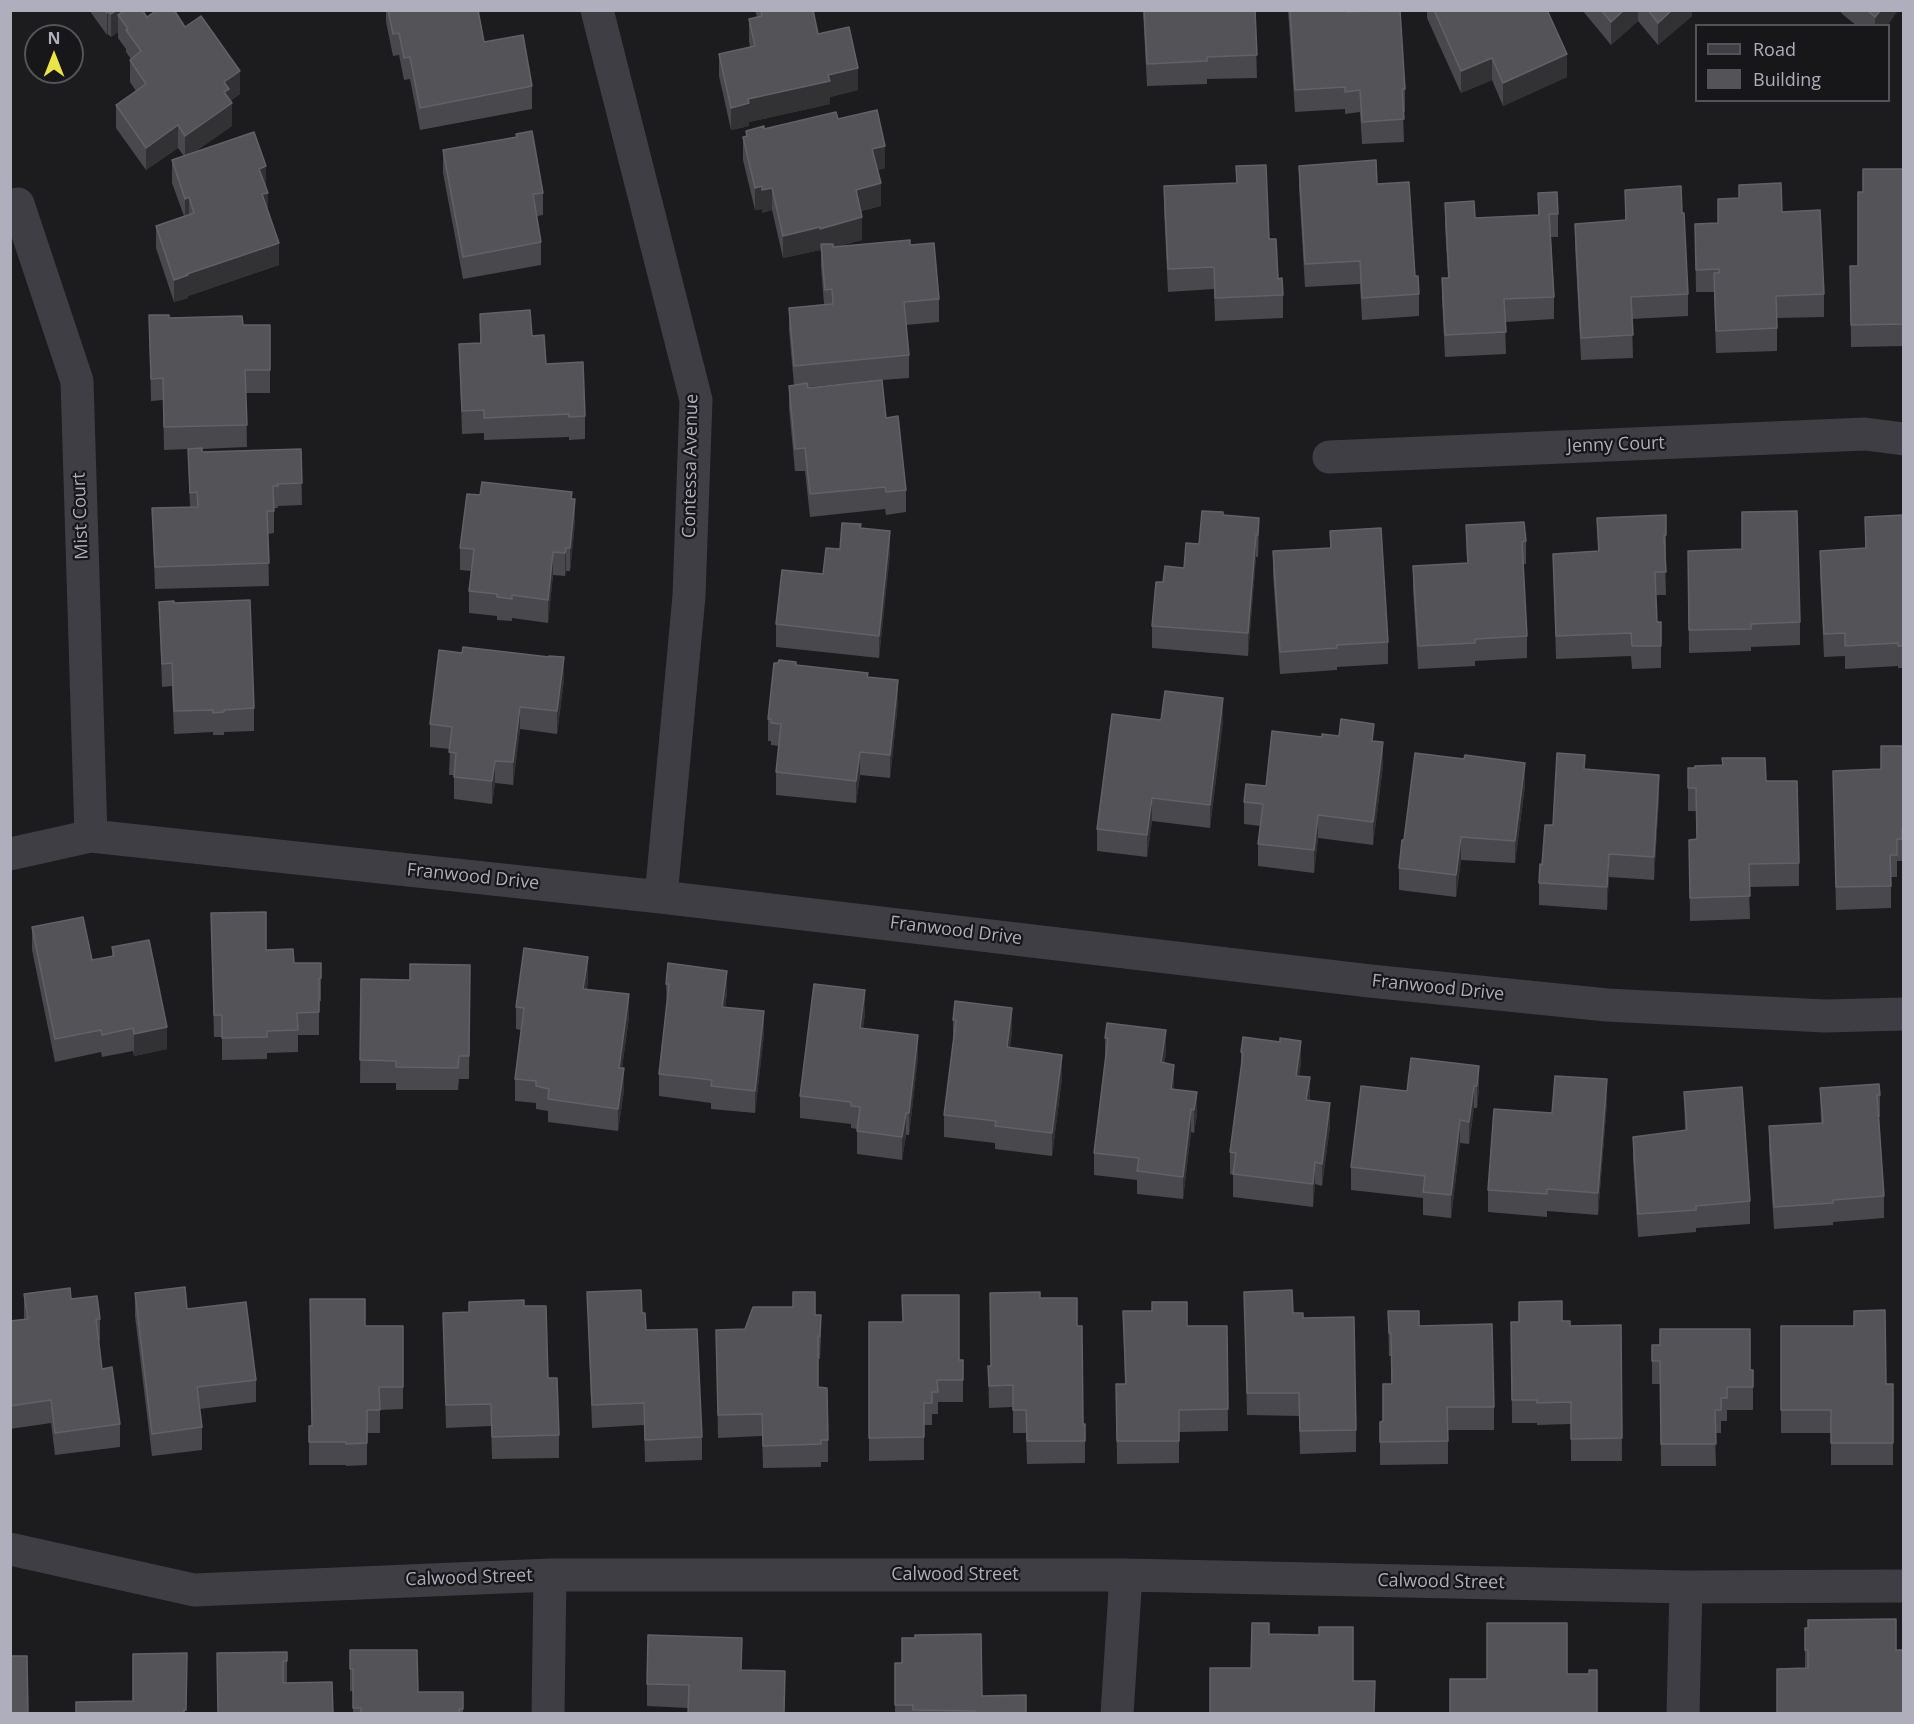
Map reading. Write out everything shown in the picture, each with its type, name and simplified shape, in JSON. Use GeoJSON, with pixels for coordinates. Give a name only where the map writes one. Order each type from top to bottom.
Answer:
{"type":"FeatureCollection","features":[{"type":"Feature","properties":{"kind":"street","name":"Contessa Avenue"},"geometry":{"type":"LineString","coordinates":[[597,10],[696,400],[689,596],[662,897]]}},
{"type":"Feature","properties":{"kind":"street","name":"Mist Court"},"geometry":{"type":"LineString","coordinates":[[18,204],[76,381],[91,836]]}},
{"type":"Feature","properties":{"kind":"street","name":"Jenny Court"},"geometry":{"type":"LineString","coordinates":[[1329,457],[1865,434],[1904,439]]}},
{"type":"Feature","properties":{"kind":"street","name":"Franwood Drive"},"geometry":{"type":"LineString","coordinates":[[10,854],[91,836],[662,897],[1359,979],[1607,1005],[1825,1016],[1904,1014]]}},
{"type":"Feature","properties":{"kind":"street","name":"Calwood Street"},"geometry":{"type":"LineString","coordinates":[[10,1549],[194,1590],[550,1575],[1126,1575],[1686,1587],[1904,1586]]}},
{"type":"Feature","properties":{"kind":"street"},"geometry":{"type":"LineString","coordinates":[[548,1713],[550,1575]]}},
{"type":"Feature","properties":{"kind":"street"},"geometry":{"type":"LineString","coordinates":[[1117,1713],[1126,1575]]}},
{"type":"Feature","properties":{"kind":"street"},"geometry":{"type":"LineString","coordinates":[[1683,1713],[1686,1587]]}},
{"type":"Feature","properties":{"kind":"building"},"geometry":{"type":"Polygon","coordinates":[[[105,10],[117,10],[111,14],[105,10]]]}},
{"type":"Feature","properties":{"kind":"building"},"geometry":{"type":"Polygon","coordinates":[[[125,10],[142,10],[147,17],[157,10],[174,10],[185,27],[201,16],[240,71],[224,82],[229,89],[224,92],[232,103],[185,136],[178,125],[146,148],[116,105],[146,84],[130,60],[141,51],[118,15],[125,10]]]}},
{"type":"Feature","properties":{"kind":"building"},"geometry":{"type":"Polygon","coordinates":[[[388,10],[478,10],[484,42],[523,35],[532,86],[420,108],[410,57],[404,58],[399,33],[393,34],[388,10]]]}},
{"type":"Feature","properties":{"kind":"building"},"geometry":{"type":"Polygon","coordinates":[[[761,10],[813,10],[818,34],[849,27],[858,68],[828,75],[830,81],[748,99],[749,103],[731,108],[719,54],[755,46],[749,19],[762,16],[761,10]]]}},
{"type":"Feature","properties":{"kind":"building"},"geometry":{"type":"Polygon","coordinates":[[[1144,10],[1255,10],[1257,55],[1207,57],[1207,61],[1147,64],[1144,10]]]}},
{"type":"Feature","properties":{"kind":"building"},"geometry":{"type":"Polygon","coordinates":[[[1290,10],[1347,10],[1347,12],[1400,10],[1405,89],[1402,89],[1404,119],[1362,122],[1360,90],[1345,92],[1345,87],[1295,90],[1290,10]]]}},
{"type":"Feature","properties":{"kind":"building"},"geometry":{"type":"Polygon","coordinates":[[[1434,10],[1547,10],[1567,54],[1503,83],[1492,58],[1461,71],[1434,10]]]}},
{"type":"Feature","properties":{"kind":"building"},"geometry":{"type":"Polygon","coordinates":[[[1601,10],[1624,10],[1611,22],[1601,10]]]}},
{"type":"Feature","properties":{"kind":"building"},"geometry":{"type":"Polygon","coordinates":[[[1648,10],[1672,10],[1658,23],[1648,10]]]}},
{"type":"Feature","properties":{"kind":"building"},"geometry":{"type":"Polygon","coordinates":[[[1867,10],[1881,10],[1875,17],[1867,10]]]}},
{"type":"Feature","properties":{"kind":"building"},"geometry":{"type":"Polygon","coordinates":[[[877,110],[885,146],[872,149],[881,183],[856,190],[862,217],[820,229],[820,227],[783,236],[772,188],[762,190],[762,186],[755,188],[743,137],[747,136],[746,131],[836,112],[838,119],[877,110]]]}},
{"type":"Feature","properties":{"kind":"building"},"geometry":{"type":"Polygon","coordinates":[[[532,131],[543,193],[533,194],[541,242],[463,257],[443,150],[517,137],[516,134],[532,131]]]}},
{"type":"Feature","properties":{"kind":"building"},"geometry":{"type":"Polygon","coordinates":[[[254,132],[266,166],[259,169],[268,193],[262,194],[279,243],[174,280],[156,226],[194,213],[189,197],[185,199],[172,160],[254,132]]]}},
{"type":"Feature","properties":{"kind":"building"},"geometry":{"type":"Polygon","coordinates":[[[1376,160],[1377,184],[1409,182],[1415,276],[1418,276],[1419,294],[1362,298],[1360,261],[1305,264],[1299,166],[1376,160]]]}},
{"type":"Feature","properties":{"kind":"building"},"geometry":{"type":"Polygon","coordinates":[[[1266,165],[1269,239],[1276,239],[1278,279],[1282,278],[1283,295],[1215,298],[1214,267],[1168,269],[1164,186],[1237,183],[1236,166],[1266,165]]]}},
{"type":"Feature","properties":{"kind":"building"},"geometry":{"type":"Polygon","coordinates":[[[1863,169],[1904,169],[1904,324],[1851,325],[1850,266],[1858,266],[1858,192],[1863,192],[1863,169]]]}},
{"type":"Feature","properties":{"kind":"building"},"geometry":{"type":"Polygon","coordinates":[[[1781,183],[1782,212],[1820,210],[1824,294],[1776,296],[1777,328],[1716,331],[1714,273],[1719,273],[1719,269],[1696,270],[1695,224],[1718,223],[1718,199],[1739,198],[1739,185],[1781,183]]]}},
{"type":"Feature","properties":{"kind":"building"},"geometry":{"type":"Polygon","coordinates":[[[1681,186],[1688,294],[1631,297],[1633,335],[1581,338],[1575,224],[1626,220],[1625,190],[1681,186]]]}},
{"type":"Feature","properties":{"kind":"building"},"geometry":{"type":"Polygon","coordinates":[[[1557,192],[1558,214],[1549,214],[1554,297],[1504,299],[1506,332],[1445,335],[1442,278],[1449,278],[1445,203],[1474,201],[1475,218],[1539,215],[1538,193],[1557,192]]]}},
{"type":"Feature","properties":{"kind":"building"},"geometry":{"type":"Polygon","coordinates":[[[910,240],[910,245],[934,243],[939,299],[904,302],[909,355],[794,366],[789,308],[833,304],[832,289],[825,290],[821,244],[833,244],[833,247],[910,240]]]}},
{"type":"Feature","properties":{"kind":"building"},"geometry":{"type":"Polygon","coordinates":[[[530,310],[532,336],[544,335],[546,364],[583,362],[585,416],[569,417],[569,414],[484,418],[484,410],[462,411],[459,344],[481,343],[480,314],[530,310]]]}},
{"type":"Feature","properties":{"kind":"building"},"geometry":{"type":"Polygon","coordinates":[[[149,315],[169,315],[169,318],[242,316],[243,325],[270,325],[270,370],[245,370],[247,425],[164,427],[163,378],[151,379],[149,315]]]}},
{"type":"Feature","properties":{"kind":"building"},"geometry":{"type":"Polygon","coordinates":[[[882,380],[886,418],[898,416],[906,490],[886,492],[885,487],[810,494],[805,448],[795,449],[789,386],[807,383],[808,388],[882,380]]]}},
{"type":"Feature","properties":{"kind":"building"},"geometry":{"type":"Polygon","coordinates":[[[202,448],[202,452],[301,449],[302,483],[273,486],[274,511],[267,511],[269,563],[155,567],[152,508],[198,507],[197,492],[190,493],[188,449],[202,448]]]}},
{"type":"Feature","properties":{"kind":"building"},"geometry":{"type":"Polygon","coordinates":[[[482,482],[572,492],[571,499],[575,499],[570,548],[566,548],[565,553],[553,552],[548,600],[512,595],[512,599],[497,597],[497,594],[469,591],[474,549],[460,548],[467,494],[480,495],[482,482]]]}},
{"type":"Feature","properties":{"kind":"building"},"geometry":{"type":"Polygon","coordinates":[[[1202,511],[1259,518],[1248,633],[1152,626],[1156,582],[1163,582],[1165,566],[1184,568],[1186,543],[1199,544],[1202,511]]]}},
{"type":"Feature","properties":{"kind":"building"},"geometry":{"type":"Polygon","coordinates":[[[1797,511],[1800,622],[1751,624],[1751,629],[1689,630],[1688,551],[1742,549],[1742,512],[1797,511]]]}},
{"type":"Feature","properties":{"kind":"building"},"geometry":{"type":"Polygon","coordinates":[[[1666,515],[1666,535],[1664,535],[1666,572],[1655,572],[1657,622],[1661,622],[1661,646],[1632,646],[1631,633],[1556,636],[1553,554],[1599,551],[1597,518],[1666,515]]]}},
{"type":"Feature","properties":{"kind":"building"},"geometry":{"type":"Polygon","coordinates":[[[1904,515],[1904,646],[1898,646],[1898,643],[1845,646],[1845,633],[1824,634],[1820,551],[1866,548],[1865,517],[1904,515]]]}},
{"type":"Feature","properties":{"kind":"building"},"geometry":{"type":"Polygon","coordinates":[[[1524,522],[1526,541],[1522,542],[1527,636],[1475,639],[1475,643],[1418,646],[1413,566],[1468,563],[1466,525],[1524,522]]]}},
{"type":"Feature","properties":{"kind":"building"},"geometry":{"type":"Polygon","coordinates":[[[842,523],[861,524],[860,528],[890,531],[879,636],[776,624],[782,570],[823,574],[826,548],[840,549],[842,523]]]}},
{"type":"Feature","properties":{"kind":"building"},"geometry":{"type":"Polygon","coordinates":[[[1381,528],[1388,642],[1280,652],[1273,551],[1331,548],[1330,531],[1381,528]]]}},
{"type":"Feature","properties":{"kind":"building"},"geometry":{"type":"Polygon","coordinates":[[[250,600],[254,708],[213,713],[213,710],[174,711],[172,663],[162,664],[159,602],[250,600]]]}},
{"type":"Feature","properties":{"kind":"building"},"geometry":{"type":"Polygon","coordinates":[[[463,647],[564,657],[557,711],[520,707],[513,762],[495,761],[492,781],[454,777],[456,753],[449,752],[452,727],[430,724],[439,650],[462,653],[463,647]]]}},
{"type":"Feature","properties":{"kind":"building"},"geometry":{"type":"Polygon","coordinates":[[[779,660],[796,662],[796,665],[868,673],[867,677],[898,680],[890,755],[860,752],[856,781],[776,772],[781,724],[771,723],[771,719],[768,719],[774,663],[778,663],[779,660]]]}},
{"type":"Feature","properties":{"kind":"building"},"geometry":{"type":"Polygon","coordinates":[[[1165,691],[1223,698],[1210,805],[1152,798],[1147,835],[1097,829],[1112,714],[1161,720],[1165,691]]]}},
{"type":"Feature","properties":{"kind":"building"},"geometry":{"type":"Polygon","coordinates":[[[1341,719],[1374,724],[1372,741],[1383,742],[1373,822],[1318,815],[1314,850],[1258,844],[1263,804],[1244,802],[1246,784],[1266,786],[1272,731],[1322,737],[1322,734],[1339,736],[1341,719]]]}},
{"type":"Feature","properties":{"kind":"building"},"geometry":{"type":"Polygon","coordinates":[[[1881,746],[1904,746],[1904,829],[1902,829],[1902,839],[1897,839],[1897,855],[1890,855],[1891,886],[1836,887],[1833,771],[1881,769],[1881,746]]]}},
{"type":"Feature","properties":{"kind":"building"},"geometry":{"type":"Polygon","coordinates":[[[1415,753],[1464,759],[1465,755],[1525,763],[1515,841],[1461,837],[1456,875],[1399,868],[1415,753]]]}},
{"type":"Feature","properties":{"kind":"building"},"geometry":{"type":"Polygon","coordinates":[[[1557,753],[1585,755],[1584,769],[1659,775],[1654,857],[1609,854],[1607,887],[1539,883],[1545,825],[1553,825],[1557,753]]]}},
{"type":"Feature","properties":{"kind":"building"},"geometry":{"type":"Polygon","coordinates":[[[1722,758],[1765,758],[1766,781],[1797,781],[1799,863],[1749,864],[1750,896],[1690,898],[1689,840],[1697,839],[1696,788],[1688,788],[1688,768],[1723,765],[1722,758]]]}},
{"type":"Feature","properties":{"kind":"building"},"geometry":{"type":"Polygon","coordinates":[[[266,912],[266,950],[293,949],[294,963],[321,963],[319,1012],[297,1013],[298,1030],[267,1031],[267,1037],[222,1038],[222,1015],[214,1015],[211,913],[266,912]]]}},
{"type":"Feature","properties":{"kind":"building"},"geometry":{"type":"Polygon","coordinates":[[[83,917],[92,960],[114,956],[112,947],[149,940],[167,1027],[134,1034],[133,1028],[102,1035],[101,1030],[55,1039],[32,927],[83,917]]]}},
{"type":"Feature","properties":{"kind":"building"},"geometry":{"type":"Polygon","coordinates":[[[524,948],[588,957],[583,989],[629,994],[619,1068],[624,1068],[618,1109],[548,1099],[549,1089],[536,1086],[536,1081],[515,1079],[524,1008],[516,1007],[524,948]]]}},
{"type":"Feature","properties":{"kind":"building"},"geometry":{"type":"Polygon","coordinates":[[[668,963],[727,971],[722,1007],[764,1011],[755,1091],[711,1086],[712,1080],[659,1074],[669,984],[666,984],[668,963]]]}},
{"type":"Feature","properties":{"kind":"building"},"geometry":{"type":"Polygon","coordinates":[[[410,964],[470,965],[469,1056],[459,1056],[458,1068],[396,1067],[396,1061],[360,1060],[361,979],[410,980],[410,964]]]}},
{"type":"Feature","properties":{"kind":"building"},"geometry":{"type":"Polygon","coordinates":[[[814,984],[865,990],[860,1028],[918,1035],[909,1113],[906,1113],[902,1137],[857,1131],[860,1107],[851,1106],[851,1102],[800,1096],[814,984]]]}},
{"type":"Feature","properties":{"kind":"building"},"geometry":{"type":"Polygon","coordinates":[[[955,1001],[1012,1008],[1007,1047],[1062,1055],[1052,1133],[995,1126],[996,1121],[944,1115],[956,1020],[953,1020],[955,1001]]]}},
{"type":"Feature","properties":{"kind":"building"},"geometry":{"type":"Polygon","coordinates":[[[1107,1023],[1166,1030],[1161,1062],[1174,1065],[1171,1089],[1197,1092],[1194,1110],[1191,1109],[1183,1177],[1137,1171],[1139,1158],[1094,1153],[1108,1038],[1105,1038],[1107,1023]]]}},
{"type":"Feature","properties":{"kind":"building"},"geometry":{"type":"Polygon","coordinates":[[[1243,1037],[1280,1042],[1280,1038],[1301,1041],[1296,1076],[1310,1077],[1306,1100],[1330,1103],[1322,1164],[1315,1162],[1313,1184],[1233,1174],[1236,1153],[1230,1152],[1243,1037]]]}},
{"type":"Feature","properties":{"kind":"building"},"geometry":{"type":"Polygon","coordinates":[[[1411,1058],[1479,1066],[1469,1122],[1460,1120],[1451,1195],[1423,1192],[1425,1176],[1351,1167],[1361,1086],[1407,1091],[1411,1058]]]}},
{"type":"Feature","properties":{"kind":"building"},"geometry":{"type":"Polygon","coordinates":[[[1555,1076],[1607,1079],[1598,1193],[1547,1189],[1547,1194],[1488,1190],[1494,1109],[1552,1113],[1555,1076]]]}},
{"type":"Feature","properties":{"kind":"building"},"geometry":{"type":"Polygon","coordinates":[[[1879,1084],[1880,1095],[1877,1095],[1884,1196],[1833,1200],[1833,1203],[1774,1207],[1769,1126],[1823,1123],[1820,1088],[1879,1084]]]}},
{"type":"Feature","properties":{"kind":"building"},"geometry":{"type":"Polygon","coordinates":[[[1742,1087],[1750,1201],[1696,1206],[1696,1210],[1638,1214],[1633,1137],[1687,1130],[1684,1092],[1742,1087]]]}},
{"type":"Feature","properties":{"kind":"building"},"geometry":{"type":"Polygon","coordinates":[[[185,1287],[187,1309],[246,1302],[256,1380],[197,1387],[202,1427],[152,1434],[135,1293],[185,1287]]]}},
{"type":"Feature","properties":{"kind":"building"},"geometry":{"type":"Polygon","coordinates":[[[70,1288],[71,1299],[97,1296],[100,1319],[96,1319],[102,1369],[112,1367],[120,1424],[55,1433],[51,1400],[10,1406],[10,1321],[28,1319],[24,1294],[70,1288]]]}},
{"type":"Feature","properties":{"kind":"building"},"geometry":{"type":"Polygon","coordinates":[[[641,1290],[642,1313],[645,1313],[646,1330],[697,1329],[702,1437],[645,1440],[644,1403],[592,1405],[587,1292],[641,1290]]]}},
{"type":"Feature","properties":{"kind":"building"},"geometry":{"type":"Polygon","coordinates":[[[1292,1290],[1293,1313],[1303,1313],[1303,1318],[1354,1317],[1356,1430],[1300,1431],[1299,1393],[1247,1393],[1244,1292],[1292,1290]]]}},
{"type":"Feature","properties":{"kind":"building"},"geometry":{"type":"Polygon","coordinates":[[[793,1292],[815,1292],[815,1315],[821,1315],[820,1336],[818,1336],[818,1387],[827,1388],[828,1440],[821,1440],[821,1444],[763,1446],[762,1414],[718,1415],[716,1330],[745,1329],[753,1307],[793,1307],[793,1292]]]}},
{"type":"Feature","properties":{"kind":"building"},"geometry":{"type":"Polygon","coordinates":[[[1040,1292],[1040,1298],[1077,1298],[1077,1326],[1082,1326],[1085,1441],[1027,1441],[1026,1410],[1013,1410],[1013,1385],[989,1386],[990,1293],[1040,1292]]]}},
{"type":"Feature","properties":{"kind":"building"},"geometry":{"type":"Polygon","coordinates":[[[902,1295],[959,1295],[959,1360],[963,1360],[963,1380],[937,1380],[938,1392],[932,1392],[932,1403],[924,1403],[924,1437],[869,1438],[869,1322],[903,1322],[902,1295]]]}},
{"type":"Feature","properties":{"kind":"building"},"geometry":{"type":"Polygon","coordinates":[[[310,1299],[365,1299],[365,1326],[403,1326],[403,1387],[379,1387],[380,1410],[367,1410],[367,1443],[309,1442],[309,1426],[312,1426],[310,1299]]]}},
{"type":"Feature","properties":{"kind":"building"},"geometry":{"type":"Polygon","coordinates":[[[524,1300],[524,1306],[546,1306],[548,1378],[557,1378],[559,1435],[492,1437],[491,1404],[446,1405],[443,1313],[469,1312],[469,1302],[524,1300]]]}},
{"type":"Feature","properties":{"kind":"building"},"geometry":{"type":"Polygon","coordinates":[[[1562,1301],[1562,1321],[1570,1321],[1570,1326],[1621,1325],[1622,1438],[1571,1439],[1571,1402],[1537,1403],[1537,1400],[1512,1400],[1511,1322],[1519,1322],[1519,1302],[1562,1301]]]}},
{"type":"Feature","properties":{"kind":"building"},"geometry":{"type":"Polygon","coordinates":[[[1152,1302],[1187,1302],[1187,1326],[1227,1326],[1228,1409],[1179,1410],[1179,1441],[1117,1441],[1116,1384],[1126,1384],[1123,1311],[1152,1311],[1152,1302]]]}},
{"type":"Feature","properties":{"kind":"building"},"geometry":{"type":"Polygon","coordinates":[[[1885,1310],[1886,1384],[1893,1384],[1893,1443],[1831,1443],[1831,1410],[1781,1410],[1781,1326],[1854,1326],[1854,1311],[1885,1310]]]}},
{"type":"Feature","properties":{"kind":"building"},"geometry":{"type":"Polygon","coordinates":[[[1388,1311],[1419,1311],[1419,1326],[1492,1324],[1494,1407],[1447,1407],[1448,1441],[1380,1442],[1380,1422],[1383,1421],[1383,1384],[1392,1384],[1388,1311]]]}},
{"type":"Feature","properties":{"kind":"building"},"geometry":{"type":"Polygon","coordinates":[[[1660,1329],[1750,1329],[1750,1370],[1753,1370],[1753,1387],[1727,1387],[1727,1398],[1721,1398],[1721,1410],[1715,1410],[1716,1444],[1661,1444],[1660,1361],[1652,1361],[1652,1345],[1660,1345],[1660,1329]]]}},
{"type":"Feature","properties":{"kind":"building"},"geometry":{"type":"Polygon","coordinates":[[[1896,1619],[1896,1650],[1904,1650],[1904,1713],[1777,1713],[1777,1669],[1808,1668],[1805,1628],[1808,1628],[1808,1620],[1896,1619]]]}},
{"type":"Feature","properties":{"kind":"building"},"geometry":{"type":"Polygon","coordinates":[[[1252,1623],[1269,1623],[1269,1634],[1319,1635],[1319,1627],[1353,1627],[1353,1681],[1375,1681],[1374,1713],[1210,1713],[1210,1668],[1251,1668],[1252,1623]]]}},
{"type":"Feature","properties":{"kind":"building"},"geometry":{"type":"Polygon","coordinates":[[[1487,1623],[1567,1623],[1567,1674],[1589,1674],[1589,1670],[1597,1670],[1597,1713],[1450,1713],[1450,1679],[1487,1679],[1487,1623]]]}},
{"type":"Feature","properties":{"kind":"building"},"geometry":{"type":"Polygon","coordinates":[[[981,1634],[982,1696],[1026,1695],[1026,1713],[913,1710],[913,1705],[895,1705],[895,1663],[902,1663],[902,1638],[915,1638],[915,1635],[981,1634]]]}},
{"type":"Feature","properties":{"kind":"building"},"geometry":{"type":"Polygon","coordinates":[[[648,1635],[742,1638],[741,1670],[785,1671],[784,1713],[688,1713],[689,1685],[647,1684],[648,1635]]]}},
{"type":"Feature","properties":{"kind":"building"},"geometry":{"type":"Polygon","coordinates":[[[350,1650],[417,1650],[418,1692],[463,1692],[463,1709],[459,1709],[460,1713],[361,1713],[361,1708],[353,1708],[353,1669],[350,1669],[350,1650]]]}},
{"type":"Feature","properties":{"kind":"building"},"geometry":{"type":"Polygon","coordinates":[[[287,1652],[287,1661],[283,1661],[283,1683],[332,1682],[333,1713],[218,1713],[217,1653],[287,1652]]]}},
{"type":"Feature","properties":{"kind":"building"},"geometry":{"type":"Polygon","coordinates":[[[187,1653],[186,1710],[184,1713],[76,1713],[76,1702],[133,1701],[133,1654],[187,1653]]]}},
{"type":"Feature","properties":{"kind":"building"},"geometry":{"type":"Polygon","coordinates":[[[10,1656],[27,1656],[28,1713],[10,1713],[10,1656]]]}}]}
